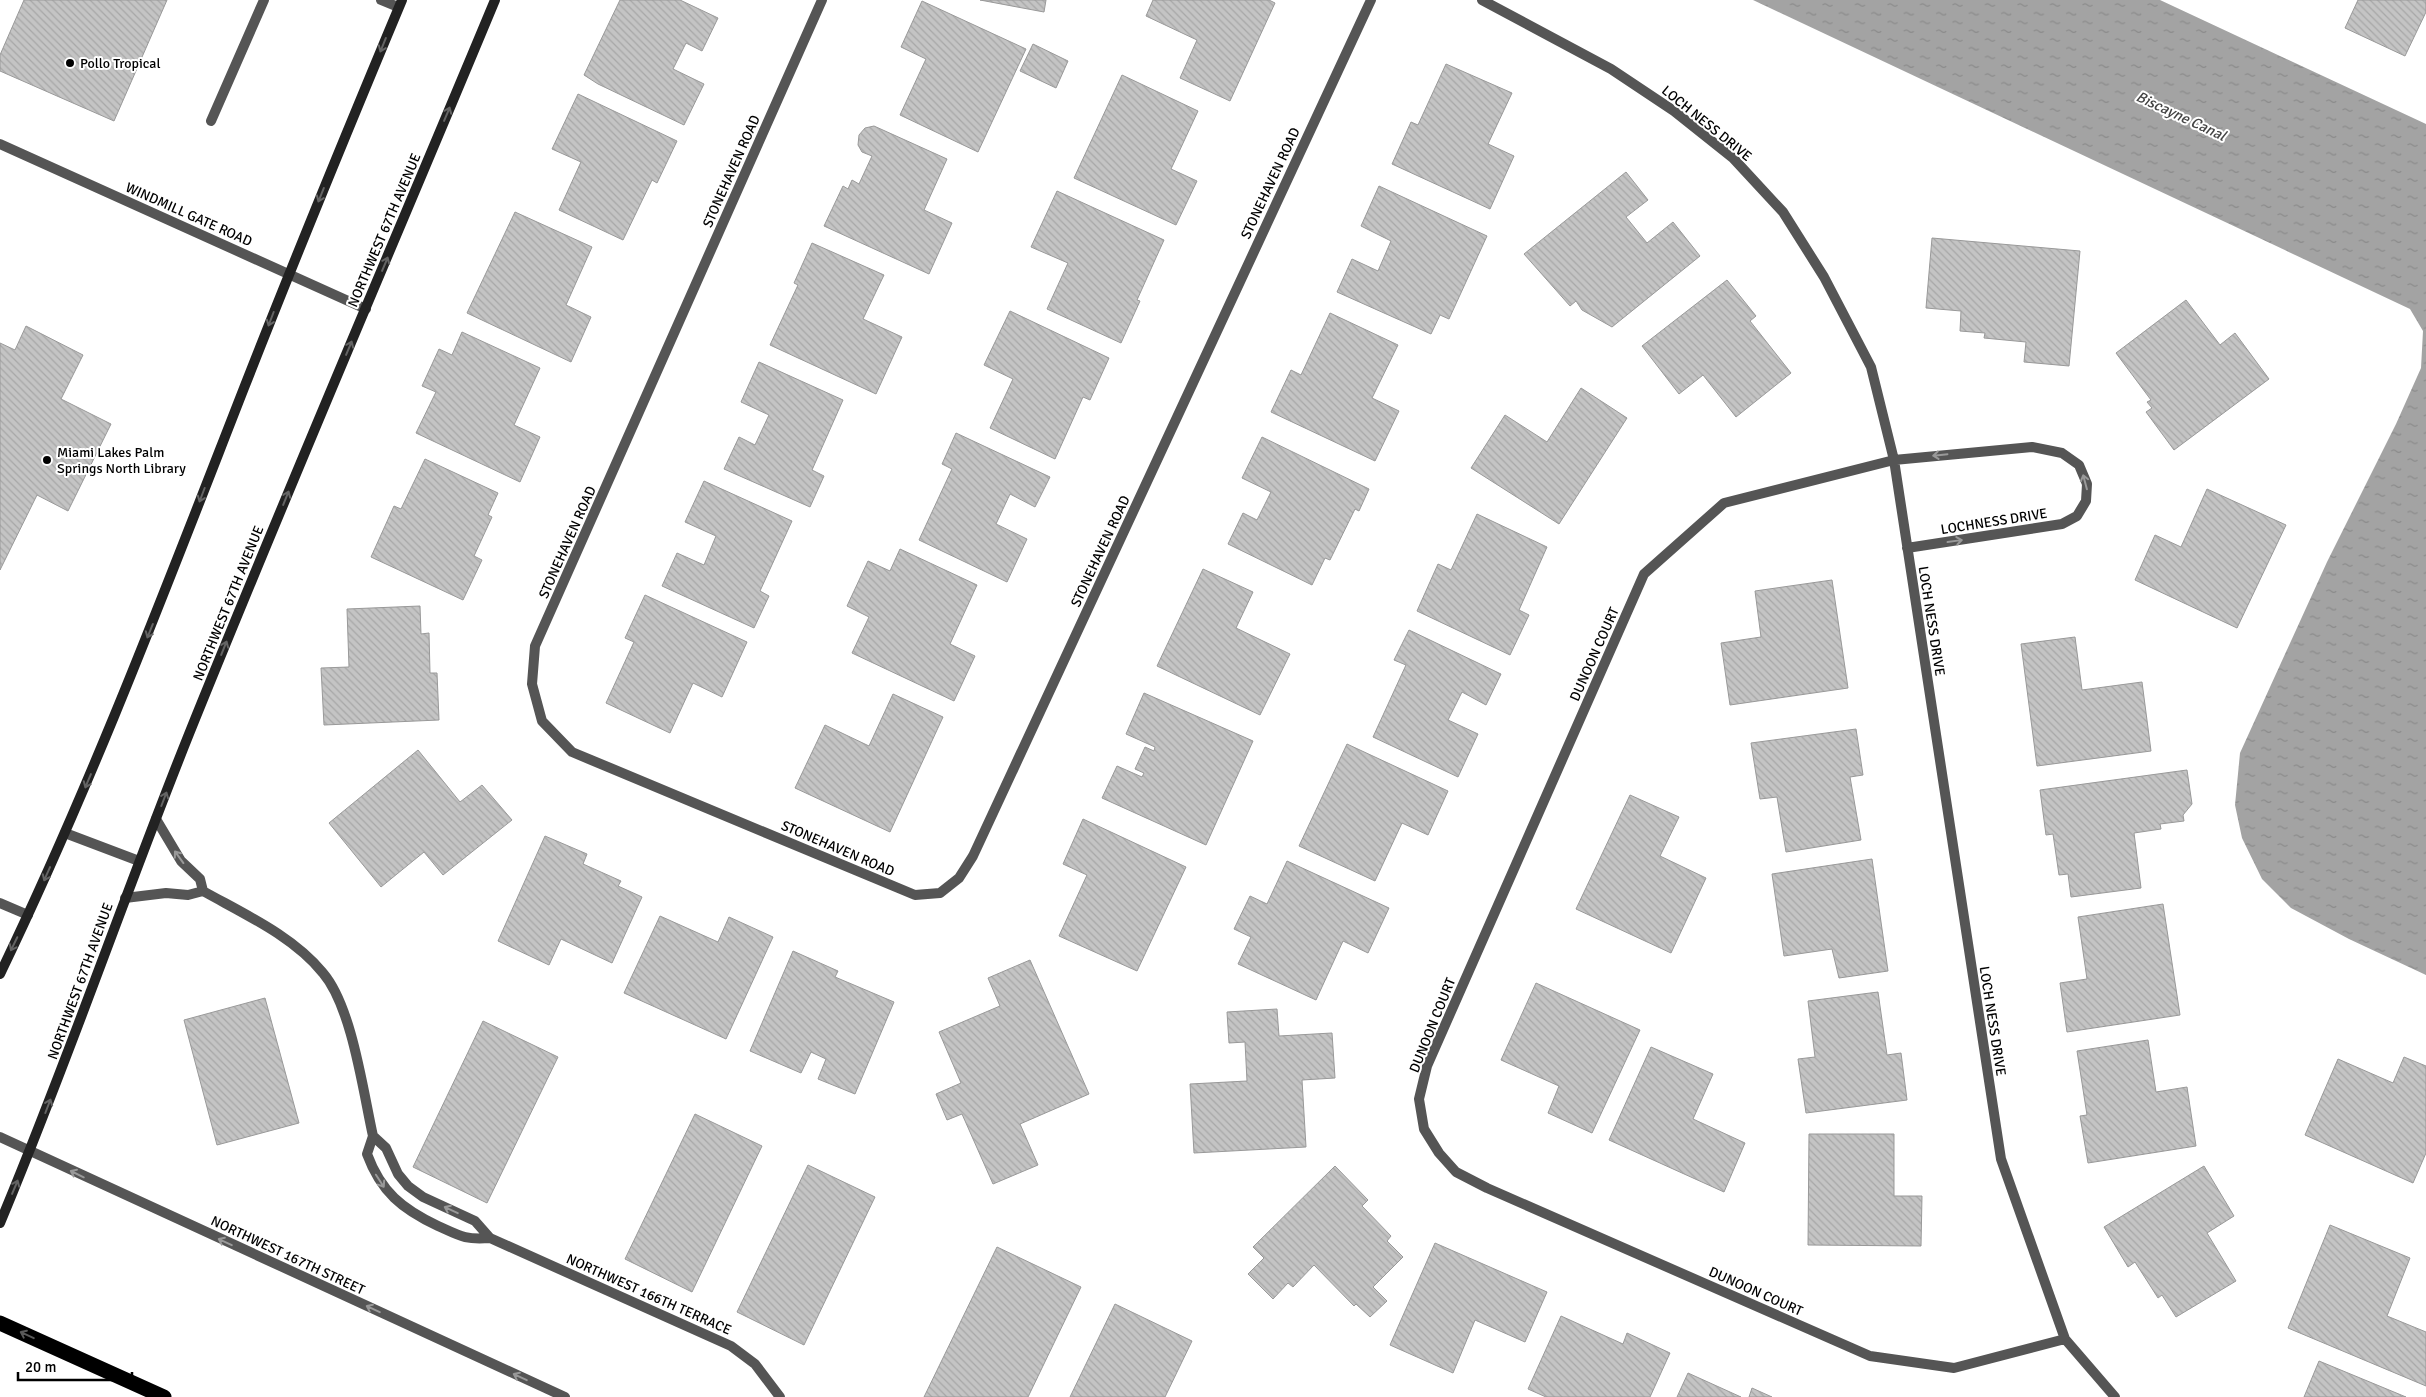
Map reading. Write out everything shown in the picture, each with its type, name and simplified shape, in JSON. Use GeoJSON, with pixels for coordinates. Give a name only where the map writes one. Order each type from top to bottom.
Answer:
{"type":"FeatureCollection","features":[{"type":"Feature","properties":{"kind":"highway"},"geometry":{"type":"LineString","coordinates":[[0,1323],[164,1397]]}},
{"type":"Feature","properties":{"kind":"main road","name":"NORTHWEST 67TH AVENUE"},"geometry":{"type":"LineString","coordinates":[[0,1222],[68,1057],[125,898],[156,819],[309,442],[495,0]]}},
{"type":"Feature","properties":{"kind":"main road"},"geometry":{"type":"LineString","coordinates":[[0,974],[66,833],[118,709],[289,274],[400,4]]}},
{"type":"Feature","properties":{"kind":"street"},"geometry":{"type":"LineString","coordinates":[[211,120],[264,0]]}},
{"type":"Feature","properties":{"kind":"street"},"geometry":{"type":"LineString","coordinates":[[381,0],[400,4]]}},
{"type":"Feature","properties":{"kind":"street","name":"STONEHAVEN ROAD"},"geometry":{"type":"LineString","coordinates":[[822,0],[535,646],[532,684],[542,721],[572,752],[915,895],[940,893],[959,878],[973,856],[1371,0]]}},
{"type":"Feature","properties":{"kind":"street","name":"LOCH NESS DRIVE"},"geometry":{"type":"LineString","coordinates":[[1482,0],[1509,12],[1611,69],[1674,110],[1733,158],[1783,212],[1824,277],[1871,367],[1894,460],[2001,1159],[2065,1339],[2115,1397]]}},
{"type":"Feature","properties":{"kind":"street","name":"WINDMILL GATE ROAD"},"geometry":{"type":"LineString","coordinates":[[0,144],[366,309]]}},
{"type":"Feature","properties":{"kind":"street","name":"LOCHNESS DRIVE"},"geometry":{"type":"LineString","coordinates":[[1894,460],[2032,446],[2062,452],[2079,465],[2088,484],[2086,501],[2082,509],[2077,516],[2062,524],[1907,548]]}},
{"type":"Feature","properties":{"kind":"street","name":"DUNOON COURT"},"geometry":{"type":"LineString","coordinates":[[1894,460],[1724,503],[1644,574],[1427,1066],[1420,1100],[1424,1129],[1439,1153],[1456,1172],[1487,1188],[1870,1356],[1954,1368],[2065,1339]]}},
{"type":"Feature","properties":{"kind":"street","name":"NORTHWEST 166TH TERRACE"},"geometry":{"type":"LineString","coordinates":[[156,819],[181,860],[200,879],[204,891],[271,930],[305,955],[324,973],[348,1026],[373,1136],[367,1154],[380,1183],[414,1215],[468,1240],[490,1238]]}},
{"type":"Feature","properties":{"kind":"street"},"geometry":{"type":"LineString","coordinates":[[66,833],[140,861]]}},
{"type":"Feature","properties":{"kind":"street"},"geometry":{"type":"LineString","coordinates":[[125,898],[166,894],[188,895],[204,891]]}},
{"type":"Feature","properties":{"kind":"street"},"geometry":{"type":"LineString","coordinates":[[0,903],[28,915]]}},
{"type":"Feature","properties":{"kind":"street","name":"NORTHWEST 166TH TERRACE"},"geometry":{"type":"LineString","coordinates":[[373,1136],[386,1148],[398,1174],[408,1186],[423,1197],[475,1221],[490,1238],[732,1346],[755,1364],[780,1397]]}},
{"type":"Feature","properties":{"kind":"street","name":"NORTHWEST 167TH STREET"},"geometry":{"type":"LineString","coordinates":[[0,1137],[565,1397]]}},
{"type":"Feature","properties":{"kind":"water","name":"Biscayne Canal"},"geometry":{"type":"Polygon","coordinates":[[[1753,0],[2160,0],[2426,124],[2426,975],[2349,939],[2291,908],[2262,879],[2242,838],[2235,805],[2240,753],[2327,562],[2396,424],[2421,368],[2423,331],[2410,309],[1753,0]]]}},
{"type":"Feature","properties":{"kind":"building","name":"Pollo Tropical"},"geometry":{"type":"Polygon","coordinates":[[[24,0],[167,0],[114,121],[0,71],[0,55],[24,0]]]}},
{"type":"Feature","properties":{"kind":"building"},"geometry":{"type":"Polygon","coordinates":[[[620,0],[680,0],[718,18],[702,51],[686,43],[673,69],[704,84],[684,125],[598,84],[584,75],[620,0]]]}},
{"type":"Feature","properties":{"kind":"building"},"geometry":{"type":"Polygon","coordinates":[[[980,0],[1046,0],[1044,12],[980,0]]]}},
{"type":"Feature","properties":{"kind":"building"},"geometry":{"type":"Polygon","coordinates":[[[1153,0],[1269,0],[1275,3],[1230,101],[1180,78],[1197,40],[1146,16],[1153,0]]]}},
{"type":"Feature","properties":{"kind":"building"},"geometry":{"type":"Polygon","coordinates":[[[2358,0],[2426,0],[2426,12],[2405,56],[2345,28],[2358,0]]]}},
{"type":"Feature","properties":{"kind":"building"},"geometry":{"type":"Polygon","coordinates":[[[922,1],[1026,49],[978,152],[900,115],[926,59],[901,47],[922,1]]]}},
{"type":"Feature","properties":{"kind":"building"},"geometry":{"type":"Polygon","coordinates":[[[1033,44],[1068,61],[1056,88],[1020,71],[1033,44]]]}},
{"type":"Feature","properties":{"kind":"building"},"geometry":{"type":"Polygon","coordinates":[[[1446,64],[1512,93],[1488,144],[1514,156],[1490,209],[1392,164],[1411,122],[1418,125],[1446,64]]]}},
{"type":"Feature","properties":{"kind":"building"},"geometry":{"type":"Polygon","coordinates":[[[1122,75],[1198,111],[1171,169],[1197,181],[1176,225],[1074,178],[1122,75]]]}},
{"type":"Feature","properties":{"kind":"building"},"geometry":{"type":"Polygon","coordinates":[[[578,94],[677,141],[657,183],[652,180],[623,240],[559,210],[581,162],[552,149],[578,94]]]}},
{"type":"Feature","properties":{"kind":"building"},"geometry":{"type":"Polygon","coordinates":[[[874,126],[947,159],[924,210],[952,223],[929,274],[824,226],[843,186],[848,189],[852,180],[859,184],[872,156],[862,152],[858,145],[859,135],[865,128],[874,126]]]}},
{"type":"Feature","properties":{"kind":"building"},"geometry":{"type":"Polygon","coordinates":[[[1626,172],[1648,200],[1626,217],[1647,243],[1673,222],[1700,256],[1612,327],[1582,310],[1576,301],[1570,306],[1524,254],[1626,172]]]}},
{"type":"Feature","properties":{"kind":"building"},"geometry":{"type":"Polygon","coordinates":[[[1379,186],[1487,236],[1449,319],[1440,315],[1431,334],[1337,292],[1352,259],[1378,271],[1391,241],[1361,226],[1379,186]]]}},
{"type":"Feature","properties":{"kind":"building"},"geometry":{"type":"Polygon","coordinates":[[[1057,191],[1164,240],[1137,300],[1140,301],[1121,343],[1047,309],[1068,263],[1031,247],[1057,191]]]}},
{"type":"Feature","properties":{"kind":"building"},"geometry":{"type":"Polygon","coordinates":[[[515,212],[592,247],[566,305],[591,317],[571,362],[467,313],[515,212]]]}},
{"type":"Feature","properties":{"kind":"building"},"geometry":{"type":"Polygon","coordinates":[[[1932,238],[2080,251],[2069,366],[2024,362],[2026,342],[1984,338],[1985,333],[1960,331],[1961,311],[1926,308],[1932,238]]]}},
{"type":"Feature","properties":{"kind":"building"},"geometry":{"type":"Polygon","coordinates":[[[812,243],[884,275],[863,319],[902,337],[876,394],[770,345],[798,285],[794,283],[812,243]]]}},
{"type":"Feature","properties":{"kind":"building"},"geometry":{"type":"Polygon","coordinates":[[[1727,280],[1756,316],[1750,321],[1791,373],[1736,417],[1703,375],[1679,394],[1642,346],[1727,280]]]}},
{"type":"Feature","properties":{"kind":"building"},"geometry":{"type":"Polygon","coordinates":[[[2186,300],[2220,345],[2235,333],[2269,379],[2174,450],[2146,412],[2152,408],[2147,402],[2151,400],[2116,353],[2186,300]]]}},
{"type":"Feature","properties":{"kind":"building"},"geometry":{"type":"Polygon","coordinates":[[[1010,311],[1109,358],[1090,400],[1083,397],[1055,459],[990,428],[1013,379],[984,365],[1010,311]]]}},
{"type":"Feature","properties":{"kind":"building"},"geometry":{"type":"Polygon","coordinates":[[[1330,313],[1398,345],[1372,398],[1399,411],[1375,461],[1271,412],[1291,370],[1301,375],[1330,313]]]}},
{"type":"Feature","properties":{"kind":"building","name":"Miami Lakes Palm Springs North Library"},"geometry":{"type":"Polygon","coordinates":[[[26,326],[83,355],[61,399],[111,424],[68,511],[37,495],[0,570],[0,343],[15,350],[26,326]]]}},
{"type":"Feature","properties":{"kind":"building"},"geometry":{"type":"Polygon","coordinates":[[[462,332],[540,368],[514,425],[540,437],[520,482],[416,433],[436,392],[422,386],[439,349],[452,355],[462,332]]]}},
{"type":"Feature","properties":{"kind":"building"},"geometry":{"type":"Polygon","coordinates":[[[759,362],[843,400],[812,470],[824,476],[810,507],[724,469],[739,437],[755,445],[769,415],[741,402],[759,362]]]}},
{"type":"Feature","properties":{"kind":"building"},"geometry":{"type":"Polygon","coordinates":[[[1581,388],[1627,418],[1559,524],[1471,468],[1505,415],[1547,442],[1581,388]]]}},
{"type":"Feature","properties":{"kind":"building"},"geometry":{"type":"Polygon","coordinates":[[[956,433],[1050,477],[1035,507],[1010,494],[996,524],[1027,539],[1007,582],[919,540],[952,469],[942,464],[956,433]]]}},
{"type":"Feature","properties":{"kind":"building"},"geometry":{"type":"Polygon","coordinates":[[[1262,437],[1369,489],[1359,511],[1355,509],[1330,560],[1325,558],[1312,585],[1228,544],[1243,513],[1257,520],[1271,492],[1242,478],[1262,437]]]}},
{"type":"Feature","properties":{"kind":"building"},"geometry":{"type":"Polygon","coordinates":[[[425,459],[498,493],[488,515],[492,517],[474,556],[482,560],[463,600],[371,557],[394,506],[401,509],[425,459]]]}},
{"type":"Feature","properties":{"kind":"building"},"geometry":{"type":"Polygon","coordinates":[[[704,481],[792,521],[760,591],[769,596],[754,628],[662,586],[677,553],[704,565],[716,536],[685,522],[704,481]]]}},
{"type":"Feature","properties":{"kind":"building"},"geometry":{"type":"Polygon","coordinates":[[[2207,489],[2286,525],[2237,628],[2135,580],[2155,535],[2181,547],[2207,489]]]}},
{"type":"Feature","properties":{"kind":"building"},"geometry":{"type":"Polygon","coordinates":[[[1477,514],[1547,547],[1519,610],[1529,615],[1510,655],[1417,611],[1438,564],[1451,570],[1477,514]]]}},
{"type":"Feature","properties":{"kind":"building"},"geometry":{"type":"Polygon","coordinates":[[[900,549],[977,585],[950,644],[975,656],[954,701],[852,653],[869,617],[847,606],[868,561],[890,571],[900,549]]]}},
{"type":"Feature","properties":{"kind":"building"},"geometry":{"type":"Polygon","coordinates":[[[1203,569],[1253,592],[1236,628],[1290,654],[1260,715],[1157,666],[1203,569]]]}},
{"type":"Feature","properties":{"kind":"building"},"geometry":{"type":"Polygon","coordinates":[[[1832,580],[1848,688],[1730,705],[1721,643],[1761,637],[1755,591],[1832,580]]]}},
{"type":"Feature","properties":{"kind":"building"},"geometry":{"type":"Polygon","coordinates":[[[645,595],[747,642],[722,697],[693,683],[670,733],[606,703],[634,642],[625,638],[645,595]]]}},
{"type":"Feature","properties":{"kind":"building"},"geometry":{"type":"Polygon","coordinates":[[[420,606],[421,634],[429,633],[430,673],[437,673],[439,720],[324,725],[321,668],[349,667],[347,609],[420,606]]]}},
{"type":"Feature","properties":{"kind":"building"},"geometry":{"type":"Polygon","coordinates":[[[1409,630],[1501,674],[1486,705],[1462,692],[1448,720],[1478,734],[1458,777],[1373,737],[1406,665],[1394,660],[1409,630]]]}},
{"type":"Feature","properties":{"kind":"building"},"geometry":{"type":"Polygon","coordinates":[[[2075,637],[2082,690],[2142,682],[2151,751],[2037,766],[2021,644],[2075,637]]]}},
{"type":"Feature","properties":{"kind":"building"},"geometry":{"type":"Polygon","coordinates":[[[1144,693],[1253,741],[1206,845],[1102,798],[1117,766],[1142,777],[1144,773],[1135,769],[1145,747],[1154,751],[1155,747],[1126,734],[1144,693]]]}},
{"type":"Feature","properties":{"kind":"building"},"geometry":{"type":"Polygon","coordinates":[[[893,694],[943,717],[890,832],[795,788],[825,725],[869,746],[893,694]]]}},
{"type":"Feature","properties":{"kind":"building"},"geometry":{"type":"Polygon","coordinates":[[[1856,729],[1863,775],[1850,777],[1861,840],[1786,852],[1777,797],[1760,799],[1751,743],[1856,729]]]}},
{"type":"Feature","properties":{"kind":"building"},"geometry":{"type":"Polygon","coordinates":[[[1347,744],[1448,791],[1428,835],[1402,823],[1375,881],[1299,846],[1347,744]]]}},
{"type":"Feature","properties":{"kind":"building"},"geometry":{"type":"Polygon","coordinates":[[[418,750],[460,802],[482,785],[512,820],[443,875],[424,852],[381,887],[329,823],[418,750]]]}},
{"type":"Feature","properties":{"kind":"building"},"geometry":{"type":"Polygon","coordinates":[[[2187,770],[2192,804],[2183,815],[2184,821],[2160,824],[2161,829],[2134,833],[2141,888],[2071,897],[2068,874],[2059,875],[2053,834],[2046,835],[2040,790],[2187,770]]]}},
{"type":"Feature","properties":{"kind":"building"},"geometry":{"type":"Polygon","coordinates":[[[1630,795],[1679,817],[1660,856],[1706,878],[1671,953],[1576,909],[1630,795]]]}},
{"type":"Feature","properties":{"kind":"building"},"geometry":{"type":"Polygon","coordinates":[[[1083,819],[1186,867],[1137,971],[1059,936],[1087,875],[1063,864],[1083,819]]]}},
{"type":"Feature","properties":{"kind":"building"},"geometry":{"type":"Polygon","coordinates":[[[545,836],[587,854],[583,864],[621,881],[618,886],[642,897],[612,963],[561,939],[549,965],[498,941],[545,836]]]}},
{"type":"Feature","properties":{"kind":"building"},"geometry":{"type":"Polygon","coordinates":[[[1872,859],[1888,971],[1839,978],[1832,949],[1784,956],[1772,874],[1872,859]]]}},
{"type":"Feature","properties":{"kind":"building"},"geometry":{"type":"Polygon","coordinates":[[[1287,861],[1389,908],[1368,953],[1343,941],[1316,1000],[1238,964],[1251,937],[1234,929],[1250,896],[1267,904],[1287,861]]]}},
{"type":"Feature","properties":{"kind":"building"},"geometry":{"type":"Polygon","coordinates":[[[2163,904],[2180,1015],[2067,1032],[2060,983],[2087,979],[2078,917],[2163,904]]]}},
{"type":"Feature","properties":{"kind":"building"},"geometry":{"type":"Polygon","coordinates":[[[660,916],[718,942],[729,917],[773,937],[726,1039],[624,993],[660,916]]]}},
{"type":"Feature","properties":{"kind":"building"},"geometry":{"type":"Polygon","coordinates":[[[793,951],[838,971],[835,977],[894,1002],[855,1094],[818,1079],[826,1059],[811,1052],[801,1073],[750,1051],[793,951]]]}},
{"type":"Feature","properties":{"kind":"building"},"geometry":{"type":"Polygon","coordinates":[[[1030,960],[1089,1094],[1020,1124],[1038,1165],[993,1184],[962,1114],[947,1120],[936,1094],[961,1083],[939,1032],[1000,1006],[988,978],[1030,960]]]}},
{"type":"Feature","properties":{"kind":"building"},"geometry":{"type":"Polygon","coordinates":[[[1536,983],[1640,1030],[1592,1133],[1548,1113],[1559,1086],[1501,1060],[1536,983]]]}},
{"type":"Feature","properties":{"kind":"building"},"geometry":{"type":"Polygon","coordinates":[[[1878,992],[1887,1055],[1901,1053],[1907,1100],[1806,1113],[1798,1059],[1815,1057],[1808,1001],[1878,992]]]}},
{"type":"Feature","properties":{"kind":"building"},"geometry":{"type":"Polygon","coordinates":[[[265,998],[299,1123],[217,1145],[184,1020],[265,998]]]}},
{"type":"Feature","properties":{"kind":"building"},"geometry":{"type":"Polygon","coordinates":[[[1277,1009],[1279,1036],[1332,1033],[1335,1078],[1302,1080],[1306,1147],[1194,1153],[1190,1084],[1247,1081],[1245,1042],[1229,1043],[1227,1012],[1277,1009]]]}},
{"type":"Feature","properties":{"kind":"building"},"geometry":{"type":"Polygon","coordinates":[[[483,1021],[558,1057],[487,1203],[413,1167],[483,1021]]]}},
{"type":"Feature","properties":{"kind":"building"},"geometry":{"type":"Polygon","coordinates":[[[2148,1040],[2156,1092],[2187,1087],[2196,1146],[2088,1163],[2080,1116],[2087,1115],[2077,1051],[2148,1040]]]}},
{"type":"Feature","properties":{"kind":"building"},"geometry":{"type":"Polygon","coordinates":[[[1651,1047],[1713,1074],[1693,1119],[1745,1143],[1724,1192],[1609,1140],[1651,1047]]]}},
{"type":"Feature","properties":{"kind":"building"},"geometry":{"type":"Polygon","coordinates":[[[2404,1057],[2426,1066],[2426,1153],[2413,1183],[2305,1135],[2338,1059],[2393,1083],[2404,1057]]]}},
{"type":"Feature","properties":{"kind":"building"},"geometry":{"type":"Polygon","coordinates":[[[695,1114],[762,1146],[692,1292],[625,1259],[695,1114]]]}},
{"type":"Feature","properties":{"kind":"building"},"geometry":{"type":"Polygon","coordinates":[[[1809,1134],[1894,1134],[1894,1196],[1922,1196],[1921,1246],[1808,1245],[1809,1134]]]}},
{"type":"Feature","properties":{"kind":"building"},"geometry":{"type":"Polygon","coordinates":[[[808,1165],[875,1197],[804,1345],[737,1312],[808,1165]]]}},
{"type":"Feature","properties":{"kind":"building"},"geometry":{"type":"Polygon","coordinates":[[[1335,1166],[1368,1200],[1362,1206],[1391,1236],[1387,1241],[1403,1257],[1373,1287],[1387,1301],[1370,1317],[1356,1304],[1354,1306],[1314,1265],[1293,1287],[1288,1283],[1273,1299],[1248,1274],[1264,1258],[1253,1247],[1335,1166]]]}},
{"type":"Feature","properties":{"kind":"building"},"geometry":{"type":"Polygon","coordinates":[[[2204,1166],[2234,1216],[2207,1233],[2236,1281],[2176,1317],[2162,1295],[2158,1298],[2135,1262],[2128,1267],[2104,1227],[2204,1166]]]}},
{"type":"Feature","properties":{"kind":"building"},"geometry":{"type":"Polygon","coordinates":[[[2330,1225],[2410,1258],[2387,1316],[2426,1332],[2426,1386],[2288,1328],[2330,1225]]]}},
{"type":"Feature","properties":{"kind":"building"},"geometry":{"type":"Polygon","coordinates":[[[1435,1243],[1547,1292],[1525,1342],[1475,1320],[1453,1373],[1390,1345],[1435,1243]]]}},
{"type":"Feature","properties":{"kind":"building"},"geometry":{"type":"Polygon","coordinates":[[[997,1247],[1081,1287],[1028,1397],[924,1397],[997,1247]]]}},
{"type":"Feature","properties":{"kind":"building"},"geometry":{"type":"Polygon","coordinates":[[[1115,1304],[1192,1341],[1165,1397],[1070,1397],[1115,1304]]]}},
{"type":"Feature","properties":{"kind":"building"},"geometry":{"type":"Polygon","coordinates":[[[1561,1316],[1623,1344],[1627,1333],[1670,1353],[1650,1397],[1546,1397],[1528,1389],[1561,1316]]]}},
{"type":"Feature","properties":{"kind":"building"},"geometry":{"type":"Polygon","coordinates":[[[2319,1361],[2406,1397],[2304,1397],[2319,1361]]]}},
{"type":"Feature","properties":{"kind":"building"},"geometry":{"type":"Polygon","coordinates":[[[1688,1373],[1741,1397],[1677,1397],[1688,1373]]]}},
{"type":"Feature","properties":{"kind":"building"},"geometry":{"type":"Polygon","coordinates":[[[1752,1388],[1772,1397],[1749,1397],[1752,1388]]]}},
{"type":"Feature","properties":{"kind":"place","name":"Pollo Tropical"},"geometry":{"type":"Point","coordinates":[70,63]}},
{"type":"Feature","properties":{"kind":"place","name":"Miami Lakes Palm Springs North Library"},"geometry":{"type":"Point","coordinates":[47,460]}}]}
